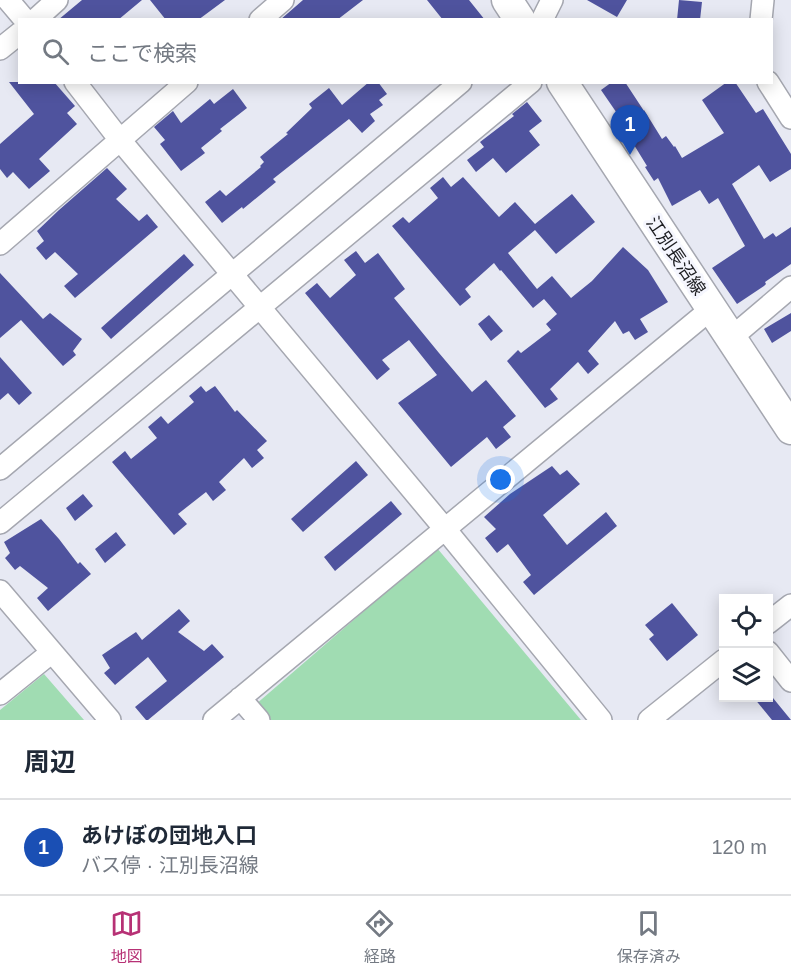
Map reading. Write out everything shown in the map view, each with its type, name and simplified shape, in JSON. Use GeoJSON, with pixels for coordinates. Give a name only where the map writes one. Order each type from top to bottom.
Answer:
{"type":"FeatureCollection","features":[{"type":"Feature","properties":{"kind":"main road"},"geometry":{"type":"LineString","coordinates":[[507,0],[519,18]]}},
{"type":"Feature","properties":{"kind":"main road","name":"江別長沼線"},"geometry":{"type":"LineString","coordinates":[[563,84],[791,429]]}},
{"type":"Feature","properties":{"kind":"street"},"geometry":{"type":"LineString","coordinates":[[8,0],[23,18]]}},
{"type":"Feature","properties":{"kind":"street"},"geometry":{"type":"LineString","coordinates":[[37,18],[57,0]]}},
{"type":"Feature","properties":{"kind":"street"},"geometry":{"type":"LineString","coordinates":[[262,18],[283,0]]}},
{"type":"Feature","properties":{"kind":"street"},"geometry":{"type":"LineString","coordinates":[[543,18],[552,0]]}},
{"type":"Feature","properties":{"kind":"street"},"geometry":{"type":"LineString","coordinates":[[761,18],[763,0]]}},
{"type":"Feature","properties":{"kind":"street"},"geometry":{"type":"LineString","coordinates":[[0,49],[18,35]]}},
{"type":"Feature","properties":{"kind":"street"},"geometry":{"type":"LineString","coordinates":[[77,84],[120,140],[446,529],[601,720]]}},
{"type":"Feature","properties":{"kind":"street"},"geometry":{"type":"LineString","coordinates":[[0,244],[185,84]]}},
{"type":"Feature","properties":{"kind":"street"},"geometry":{"type":"LineString","coordinates":[[0,469],[459,84]]}},
{"type":"Feature","properties":{"kind":"street"},"geometry":{"type":"LineString","coordinates":[[0,523],[529,84]]}},
{"type":"Feature","properties":{"kind":"street"},"geometry":{"type":"LineString","coordinates":[[769,84],[791,118]]}},
{"type":"Feature","properties":{"kind":"street"},"geometry":{"type":"LineString","coordinates":[[731,338],[791,287]]}},
{"type":"Feature","properties":{"kind":"street"},"geometry":{"type":"LineString","coordinates":[[214,720],[711,309]]}},
{"type":"Feature","properties":{"kind":"street"},"geometry":{"type":"LineString","coordinates":[[0,591],[110,720]]}},
{"type":"Feature","properties":{"kind":"street"},"geometry":{"type":"LineString","coordinates":[[773,619],[791,605]]}},
{"type":"Feature","properties":{"kind":"street"},"geometry":{"type":"LineString","coordinates":[[0,694],[52,652]]}},
{"type":"Feature","properties":{"kind":"street"},"geometry":{"type":"LineString","coordinates":[[773,658],[791,681]]}},
{"type":"Feature","properties":{"kind":"street"},"geometry":{"type":"LineString","coordinates":[[650,720],[719,663]]}},
{"type":"Feature","properties":{"kind":"street"},"geometry":{"type":"LineString","coordinates":[[240,698],[259,720]]}},
{"type":"Feature","properties":{"kind":"green space"},"geometry":{"type":"Polygon","coordinates":[[[437,548],[581,720],[269,720],[255,705],[437,548]]]}},
{"type":"Feature","properties":{"kind":"green space"},"geometry":{"type":"Polygon","coordinates":[[[44,674],[84,720],[0,720],[0,710],[44,674]]]}},
{"type":"Feature","properties":{"kind":"building"},"geometry":{"type":"Polygon","coordinates":[[[82,0],[142,0],[120,18],[60,18],[82,0]]]}},
{"type":"Feature","properties":{"kind":"building"},"geometry":{"type":"Polygon","coordinates":[[[150,0],[225,0],[201,18],[164,18],[150,0]]]}},
{"type":"Feature","properties":{"kind":"building"},"geometry":{"type":"Polygon","coordinates":[[[303,0],[363,0],[340,18],[282,18],[303,0]]]}},
{"type":"Feature","properties":{"kind":"building"},"geometry":{"type":"Polygon","coordinates":[[[427,0],[469,0],[483,18],[441,18],[427,0]]]}},
{"type":"Feature","properties":{"kind":"building"},"geometry":{"type":"Polygon","coordinates":[[[587,0],[627,0],[617,17],[587,0]]]}},
{"type":"Feature","properties":{"kind":"building"},"geometry":{"type":"Polygon","coordinates":[[[679,0],[702,2],[700,18],[677,18],[679,0]]]}},
{"type":"Feature","properties":{"kind":"building"},"geometry":{"type":"Polygon","coordinates":[[[9,82],[56,84],[75,106],[67,113],[77,124],[39,159],[50,171],[29,189],[13,172],[7,178],[0,169],[0,144],[34,114],[9,82]]]}},
{"type":"Feature","properties":{"kind":"building"},"geometry":{"type":"Polygon","coordinates":[[[367,84],[380,84],[387,94],[379,100],[383,105],[370,114],[375,121],[362,133],[349,119],[273,179],[276,182],[222,223],[205,202],[220,190],[226,196],[261,167],[264,162],[260,157],[288,134],[286,133],[312,108],[309,104],[329,88],[342,105],[367,84]]]}},
{"type":"Feature","properties":{"kind":"building"},"geometry":{"type":"Polygon","coordinates":[[[609,84],[626,84],[662,139],[666,136],[682,158],[724,133],[702,100],[724,84],[736,84],[756,113],[763,109],[791,154],[791,169],[770,182],[759,165],[732,184],[764,239],[773,233],[776,237],[791,227],[791,264],[737,304],[712,268],[745,246],[718,198],[709,204],[700,190],[672,206],[658,178],[654,181],[645,167],[647,166],[631,140],[634,138],[601,90],[609,84]]]}},
{"type":"Feature","properties":{"kind":"building"},"geometry":{"type":"Polygon","coordinates":[[[233,89],[247,108],[220,129],[222,131],[201,148],[205,153],[181,171],[160,144],[165,140],[154,127],[173,111],[181,123],[210,99],[214,104],[233,89]]]}},
{"type":"Feature","properties":{"kind":"building"},"geometry":{"type":"Polygon","coordinates":[[[527,102],[542,121],[529,131],[540,145],[506,173],[493,158],[476,172],[467,160],[484,147],[480,142],[514,116],[512,114],[527,102]]]}},
{"type":"Feature","properties":{"kind":"building"},"geometry":{"type":"Polygon","coordinates":[[[107,168],[127,189],[116,199],[139,221],[147,214],[158,227],[75,298],[64,286],[78,274],[55,252],[46,260],[36,248],[44,241],[37,231],[107,168]]]}},
{"type":"Feature","properties":{"kind":"building"},"geometry":{"type":"Polygon","coordinates":[[[443,177],[451,187],[463,177],[499,217],[515,202],[535,224],[572,194],[595,222],[556,254],[535,230],[508,253],[537,289],[552,276],[571,298],[592,281],[623,247],[648,270],[668,302],[640,319],[648,332],[635,340],[629,331],[623,334],[615,321],[588,351],[599,364],[588,374],[578,362],[550,389],[558,399],[545,408],[507,361],[518,350],[521,353],[551,330],[546,324],[557,314],[544,299],[533,308],[494,263],[465,289],[471,297],[460,306],[392,226],[403,217],[409,223],[438,198],[430,188],[443,177]]]}},
{"type":"Feature","properties":{"kind":"building"},"geometry":{"type":"Polygon","coordinates":[[[356,251],[365,263],[378,253],[405,289],[394,298],[472,392],[486,380],[516,416],[503,427],[511,437],[496,449],[487,437],[451,467],[398,403],[437,375],[409,340],[382,360],[390,369],[377,380],[305,293],[317,283],[330,298],[356,275],[344,260],[356,251]]]}},
{"type":"Feature","properties":{"kind":"building"},"geometry":{"type":"Polygon","coordinates":[[[184,254],[194,265],[111,339],[101,328],[184,254]]]}},
{"type":"Feature","properties":{"kind":"building"},"geometry":{"type":"Polygon","coordinates":[[[0,273],[43,319],[50,313],[82,339],[73,351],[76,355],[63,366],[21,320],[0,338],[0,273]]]}},
{"type":"Feature","properties":{"kind":"building"},"geometry":{"type":"Polygon","coordinates":[[[791,313],[791,331],[772,343],[764,329],[791,313]]]}},
{"type":"Feature","properties":{"kind":"building"},"geometry":{"type":"Polygon","coordinates":[[[489,315],[503,331],[491,341],[478,324],[489,315]]]}},
{"type":"Feature","properties":{"kind":"building"},"geometry":{"type":"Polygon","coordinates":[[[0,357],[32,393],[19,405],[8,393],[0,400],[0,357]]]}},
{"type":"Feature","properties":{"kind":"building"},"geometry":{"type":"Polygon","coordinates":[[[201,386],[206,392],[215,386],[235,412],[237,410],[267,441],[257,450],[264,458],[252,468],[244,458],[219,482],[226,490],[213,501],[206,492],[178,514],[187,524],[174,535],[112,462],[125,451],[131,459],[157,438],[148,427],[161,416],[168,424],[194,402],[189,396],[201,386]]]}},
{"type":"Feature","properties":{"kind":"building"},"geometry":{"type":"Polygon","coordinates":[[[356,461],[368,475],[303,532],[291,519],[356,461]]]}},
{"type":"Feature","properties":{"kind":"building"},"geometry":{"type":"Polygon","coordinates":[[[552,466],[560,475],[567,470],[580,484],[543,515],[567,545],[606,512],[617,526],[534,595],[523,582],[531,575],[508,544],[497,553],[485,538],[496,529],[484,517],[510,494],[552,466]]]}},
{"type":"Feature","properties":{"kind":"building"},"geometry":{"type":"Polygon","coordinates":[[[83,494],[93,506],[75,521],[66,508],[83,494]]]}},
{"type":"Feature","properties":{"kind":"building"},"geometry":{"type":"Polygon","coordinates":[[[391,501],[402,514],[335,571],[324,557],[391,501]]]}},
{"type":"Feature","properties":{"kind":"building"},"geometry":{"type":"Polygon","coordinates":[[[41,519],[78,564],[80,562],[91,574],[48,611],[37,598],[48,588],[20,566],[15,570],[5,558],[10,553],[4,542],[41,519]]]}},
{"type":"Feature","properties":{"kind":"building"},"geometry":{"type":"Polygon","coordinates":[[[116,532],[126,545],[105,563],[95,549],[116,532]]]}},
{"type":"Feature","properties":{"kind":"building"},"geometry":{"type":"Polygon","coordinates":[[[672,603],[698,635],[667,661],[649,639],[654,635],[645,625],[672,603]]]}},
{"type":"Feature","properties":{"kind":"building"},"geometry":{"type":"Polygon","coordinates":[[[179,609],[190,621],[178,632],[204,651],[212,644],[224,657],[146,720],[135,707],[167,681],[148,657],[115,685],[104,673],[110,668],[102,655],[136,632],[142,640],[179,609]]]}},
{"type":"Feature","properties":{"kind":"building"},"geometry":{"type":"Polygon","coordinates":[[[773,698],[791,720],[772,720],[757,702],[773,702],[773,698]]]}},
{"type":"Feature","properties":{"kind":"place","name":"あけぼの団地入口"},"geometry":{"type":"Point","coordinates":[630,155]}}]}
